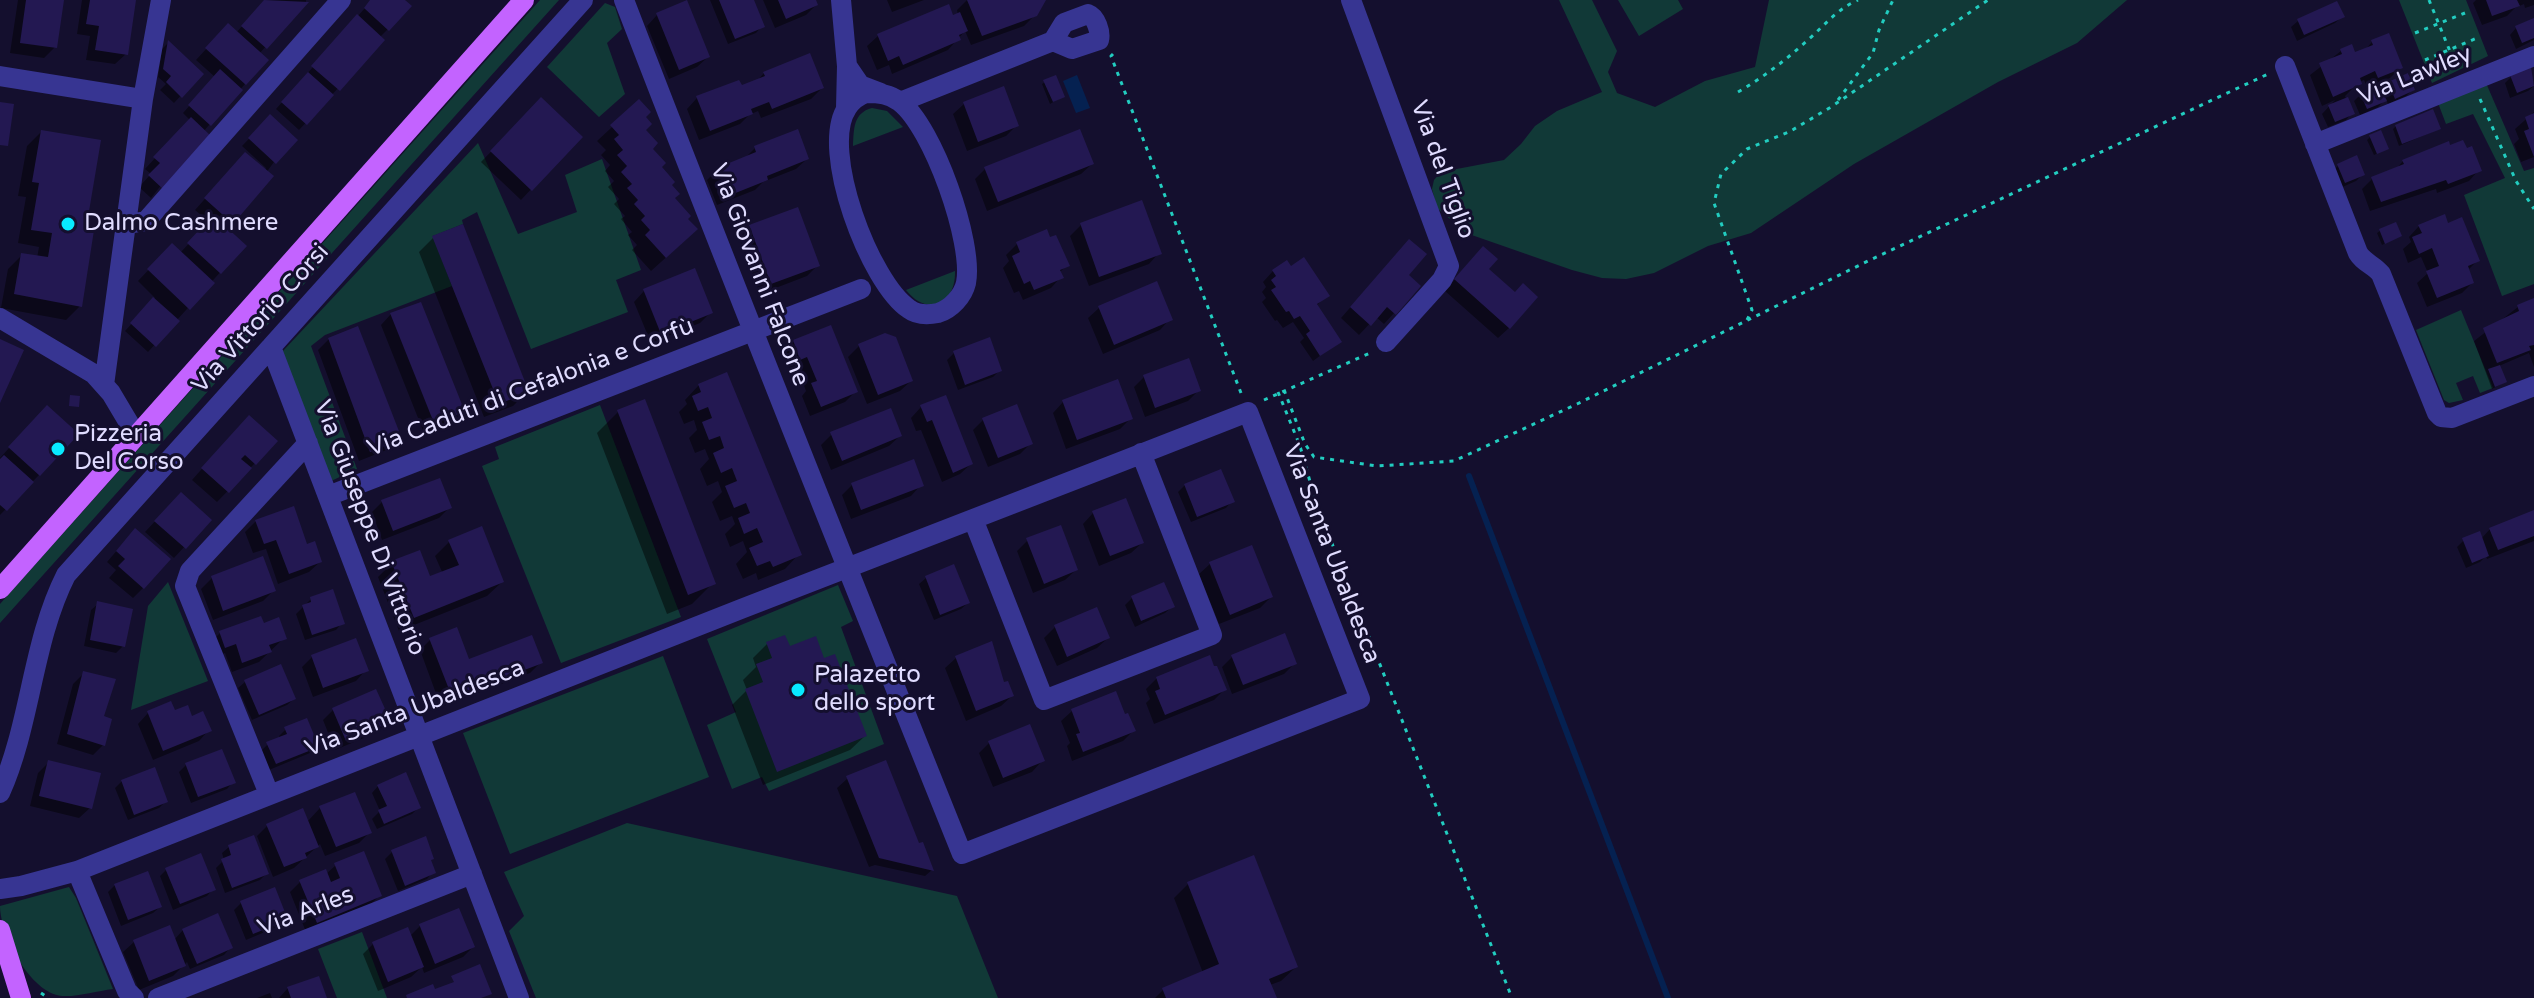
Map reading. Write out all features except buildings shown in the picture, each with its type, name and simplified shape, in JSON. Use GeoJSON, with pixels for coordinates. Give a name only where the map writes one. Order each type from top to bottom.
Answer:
{"type":"FeatureCollection","features":[{"type":"Feature","properties":{"kind":"main road"},"geometry":{"type":"LineString","coordinates":[[0,589],[524,0]]}},
{"type":"Feature","properties":{"kind":"main road"},"geometry":{"type":"LineString","coordinates":[[0,930],[21,998]]}},
{"type":"Feature","properties":{"kind":"street"},"geometry":{"type":"LineString","coordinates":[[104,385],[143,99],[161,0]]}},
{"type":"Feature","properties":{"kind":"street"},"geometry":{"type":"LineString","coordinates":[[128,224],[146,221],[341,0]]}},
{"type":"Feature","properties":{"kind":"street","name":"Via Vittorio Corsi"},"geometry":{"type":"LineString","coordinates":[[0,793],[16,748],[55,600],[66,575],[583,0]]}},
{"type":"Feature","properties":{"kind":"street","name":"Via Giovanni Falcone"},"geometry":{"type":"LineString","coordinates":[[624,0],[847,568]]}},
{"type":"Feature","properties":{"kind":"street"},"geometry":{"type":"LineString","coordinates":[[841,0],[847,66],[846,108],[841,121],[841,170],[854,220],[893,293],[910,310],[918,313],[945,310],[962,293],[967,270],[963,240],[944,177],[921,127],[890,98],[860,85],[847,66]]}},
{"type":"Feature","properties":{"kind":"street","name":"Via del Tiglio"},"geometry":{"type":"LineString","coordinates":[[1351,0],[1449,266],[1442,280],[1386,342]]}},
{"type":"Feature","properties":{"kind":"street"},"geometry":{"type":"LineString","coordinates":[[846,108],[866,93],[890,98],[1053,41]]}},
{"type":"Feature","properties":{"kind":"street","name":"Via Lawley"},"geometry":{"type":"LineString","coordinates":[[2315,144],[2534,56]]}},
{"type":"Feature","properties":{"kind":"street"},"geometry":{"type":"LineString","coordinates":[[2285,66],[2358,253],[2381,274],[2437,413],[2441,417],[2452,418],[2534,386]]}},
{"type":"Feature","properties":{"kind":"street"},"geometry":{"type":"LineString","coordinates":[[0,76],[143,99]]}},
{"type":"Feature","properties":{"kind":"street"},"geometry":{"type":"LineString","coordinates":[[869,253],[871,264],[861,289],[877,288],[893,293]]}},
{"type":"Feature","properties":{"kind":"street","name":"Via Caduti di Cefalonia e Corfù"},"geometry":{"type":"LineString","coordinates":[[328,496],[861,289]]}},
{"type":"Feature","properties":{"kind":"street"},"geometry":{"type":"LineString","coordinates":[[0,318],[81,365],[104,385],[136,435]]}},
{"type":"Feature","properties":{"kind":"street","name":"Via Giuseppe Di Vittorio"},"geometry":{"type":"LineString","coordinates":[[271,347],[519,998]]}},
{"type":"Feature","properties":{"kind":"street","name":"Via Santa Ubaldesca"},"geometry":{"type":"LineString","coordinates":[[0,889],[77,871],[269,794],[1141,453],[1248,412],[1360,699],[962,854],[847,568]]}},
{"type":"Feature","properties":{"kind":"street"},"geometry":{"type":"LineString","coordinates":[[269,794],[185,586],[190,571],[308,443]]}},
{"type":"Feature","properties":{"kind":"street"},"geometry":{"type":"LineString","coordinates":[[973,519],[1044,700],[1212,635],[1141,453]]}},
{"type":"Feature","properties":{"kind":"street"},"geometry":{"type":"LineString","coordinates":[[77,871],[127,991],[134,998]]}},
{"type":"Feature","properties":{"kind":"street","name":"Via Arles"},"geometry":{"type":"LineString","coordinates":[[158,998],[472,874]]}},
{"type":"Feature","properties":{"kind":"path"},"geometry":{"type":"LineString","coordinates":[[1738,92],[1771,70],[1832,16],[1858,0]]}},
{"type":"Feature","properties":{"kind":"path"},"geometry":{"type":"LineString","coordinates":[[1836,104],[1873,53],[1879,30],[1893,0]]}},
{"type":"Feature","properties":{"kind":"path"},"geometry":{"type":"LineString","coordinates":[[1747,320],[1752,310],[1714,203],[1721,174],[1747,149],[1789,132],[1836,104],[1988,0]]}},
{"type":"Feature","properties":{"kind":"path"},"geometry":{"type":"LineString","coordinates":[[2429,0],[2450,50],[2516,181],[2534,209]]}},
{"type":"Feature","properties":{"kind":"path"},"geometry":{"type":"LineString","coordinates":[[2415,33],[2465,13]]}},
{"type":"Feature","properties":{"kind":"path"},"geometry":{"type":"LineString","coordinates":[[2425,60],[2477,38]]}},
{"type":"Feature","properties":{"kind":"path"},"geometry":{"type":"LineString","coordinates":[[1111,56],[1248,412],[1278,392],[1361,359],[1386,342]]}},
{"type":"Feature","properties":{"kind":"path"},"geometry":{"type":"LineString","coordinates":[[1284,390],[1305,444],[1314,457],[1377,466],[1454,461],[2285,66]]}},
{"type":"Feature","properties":{"kind":"path"},"geometry":{"type":"LineString","coordinates":[[1278,392],[1300,446],[1316,503],[1512,998]]}},
{"type":"Feature","properties":{"kind":"green space"},"geometry":{"type":"Polygon","coordinates":[[[540,0],[559,0],[0,623],[0,604],[540,0]]]}},
{"type":"Feature","properties":{"kind":"green space"},"geometry":{"type":"Polygon","coordinates":[[[1559,0],[1592,0],[1617,51],[1608,72],[1617,93],[1655,107],[1705,81],[1755,67],[1769,0],[2127,0],[2077,43],[1998,82],[1854,164],[1751,233],[1708,246],[1654,273],[1626,279],[1602,278],[1572,270],[1466,233],[1437,208],[1432,189],[1434,180],[1441,172],[1504,160],[1535,126],[1557,111],[1602,92],[1559,0]]]}},
{"type":"Feature","properties":{"kind":"green space"},"geometry":{"type":"Polygon","coordinates":[[[1618,0],[1678,0],[1683,9],[1639,36],[1618,0]]]}},
{"type":"Feature","properties":{"kind":"green space"},"geometry":{"type":"Polygon","coordinates":[[[2399,0],[2466,0],[2488,56],[2432,83],[2399,0]]]}},
{"type":"Feature","properties":{"kind":"green space"},"geometry":{"type":"Polygon","coordinates":[[[605,3],[615,7],[622,29],[607,43],[625,94],[599,117],[547,67],[605,3]]]}},
{"type":"Feature","properties":{"kind":"green space"},"geometry":{"type":"Polygon","coordinates":[[[2483,76],[2524,171],[2534,168],[2534,284],[2502,296],[2464,195],[2505,178],[2473,114],[2446,124],[2435,95],[2483,76]]]}},
{"type":"Feature","properties":{"kind":"green space"},"geometry":{"type":"Polygon","coordinates":[[[872,108],[887,111],[903,127],[853,146],[858,118],[872,108]]]}},
{"type":"Feature","properties":{"kind":"green space"},"geometry":{"type":"Polygon","coordinates":[[[478,143],[518,234],[577,212],[565,175],[602,159],[641,270],[616,280],[628,312],[531,349],[477,212],[462,220],[463,224],[433,236],[452,286],[325,335],[311,346],[357,469],[331,481],[282,352],[478,143]]]}},
{"type":"Feature","properties":{"kind":"green space"},"geometry":{"type":"Polygon","coordinates":[[[955,271],[951,292],[939,303],[923,303],[906,290],[955,271]]]}},
{"type":"Feature","properties":{"kind":"green space"},"geometry":{"type":"Polygon","coordinates":[[[2461,310],[2493,388],[2480,393],[2473,376],[2456,383],[2463,400],[2449,403],[2444,400],[2416,330],[2461,310]]]}},
{"type":"Feature","properties":{"kind":"green space"},"geometry":{"type":"Polygon","coordinates":[[[600,405],[681,617],[561,663],[482,466],[499,459],[495,447],[600,405]]]}},
{"type":"Feature","properties":{"kind":"green space"},"geometry":{"type":"Polygon","coordinates":[[[168,582],[208,681],[131,710],[148,606],[168,582]]]}},
{"type":"Feature","properties":{"kind":"green space"},"geometry":{"type":"Polygon","coordinates":[[[838,585],[853,621],[841,627],[884,744],[769,791],[762,777],[732,789],[707,725],[736,712],[707,639],[838,585]]]}},
{"type":"Feature","properties":{"kind":"green space"},"geometry":{"type":"Polygon","coordinates":[[[663,656],[709,777],[510,854],[463,733],[663,656]]]}},
{"type":"Feature","properties":{"kind":"green space"},"geometry":{"type":"Polygon","coordinates":[[[627,823],[957,896],[998,998],[536,998],[509,931],[524,916],[504,872],[627,823]]]}},
{"type":"Feature","properties":{"kind":"green space"},"geometry":{"type":"Polygon","coordinates":[[[69,887],[113,989],[68,996],[50,992],[28,974],[11,946],[0,906],[69,887]]]}},
{"type":"Feature","properties":{"kind":"green space"},"geometry":{"type":"Polygon","coordinates":[[[362,932],[387,998],[337,998],[318,949],[362,932]]]}},
{"type":"Feature","properties":{"kind":"water"},"geometry":{"type":"Polygon","coordinates":[[[1077,75],[1090,108],[1076,113],[1063,81],[1077,75]]]}},
{"type":"Feature","properties":{"kind":"waterway"},"geometry":{"type":"LineString","coordinates":[[1469,476],[1668,998]]}},
{"type":"Feature","properties":{"kind":"place","name":"Dalmo Cashmere"},"geometry":{"type":"Point","coordinates":[68,224]}},
{"type":"Feature","properties":{"kind":"place","name":"Pizzeria Del Corso"},"geometry":{"type":"Point","coordinates":[58,449]}},
{"type":"Feature","properties":{"kind":"place","name":"Palazetto dello sport"},"geometry":{"type":"Point","coordinates":[798,690]}}]}
